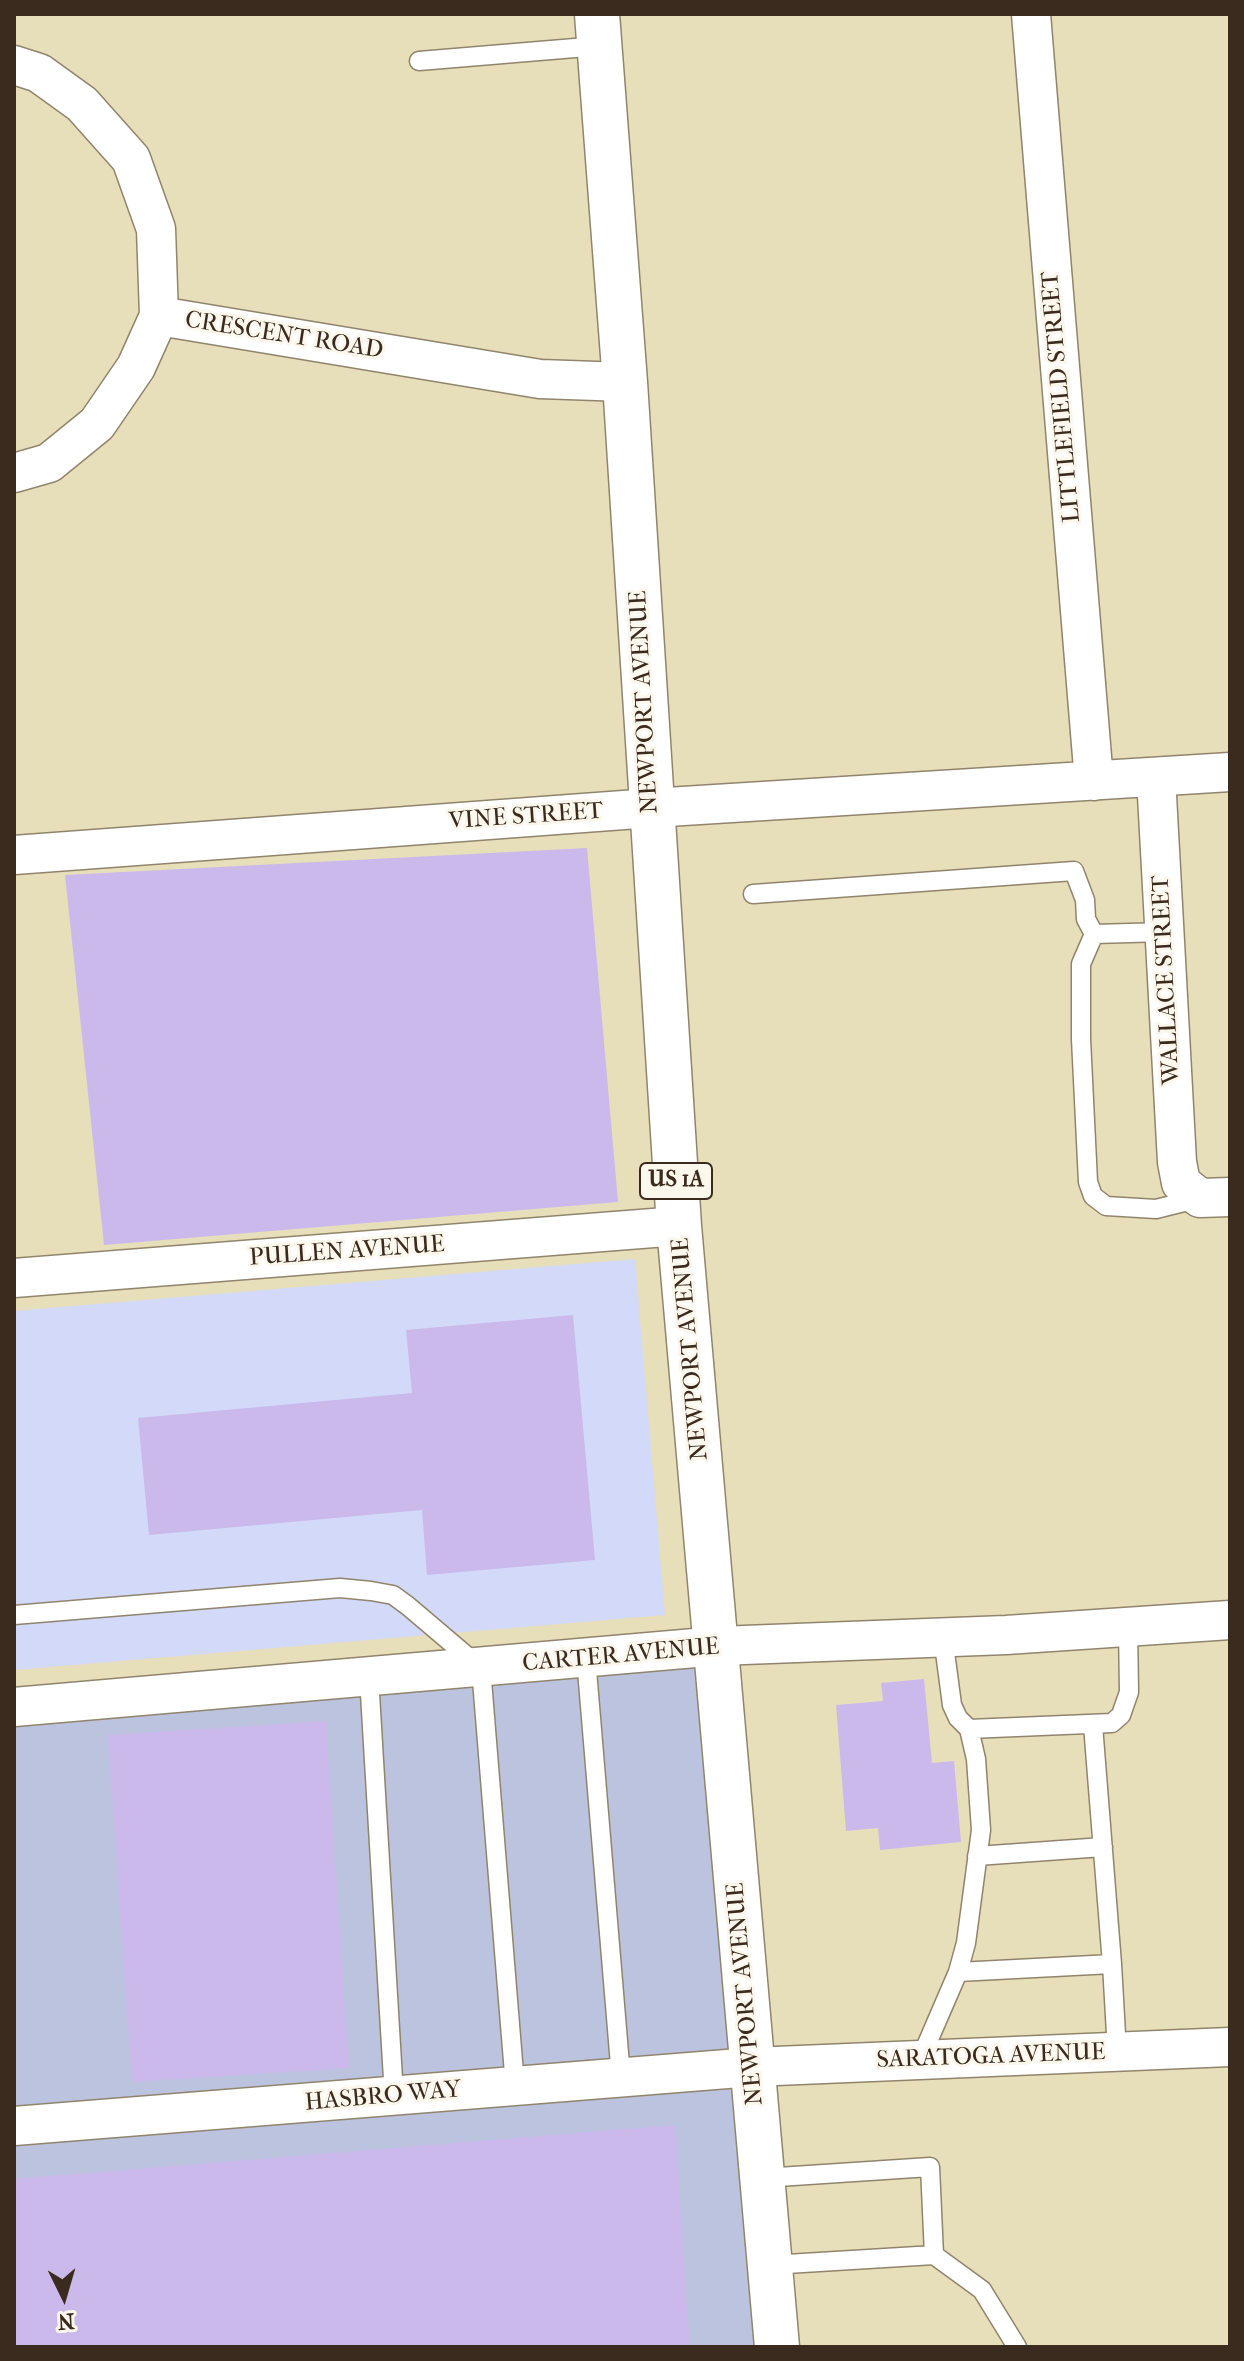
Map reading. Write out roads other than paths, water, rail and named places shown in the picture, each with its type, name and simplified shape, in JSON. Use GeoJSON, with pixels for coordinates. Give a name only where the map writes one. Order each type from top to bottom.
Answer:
{"type":"FeatureCollection","features":[{"type":"Feature","properties":{"kind":"main road","name":"NEWPORT AVENUE"},"geometry":{"type":"LineString","coordinates":[[598,30],[625,382],[679,1226],[777,2347]]}},
{"type":"Feature","properties":{"kind":"street","name":"LITTLEFIELD STREET"},"geometry":{"type":"LineString","coordinates":[[1031,14],[1094,781]]}},
{"type":"Feature","properties":{"kind":"street","name":"CRESCENT ROAD"},"geometry":{"type":"LineString","coordinates":[[14,65],[39,73],[82,104],[131,159],[156,229],[159,316],[540,379],[625,382]]}},
{"type":"Feature","properties":{"kind":"street"},"geometry":{"type":"LineString","coordinates":[[14,473],[49,463],[97,424],[136,367],[159,316]]}},
{"type":"Feature","properties":{"kind":"street","name":"VINE STREET"},"geometry":{"type":"LineString","coordinates":[[14,855],[651,808],[1230,772]]}},
{"type":"Feature","properties":{"kind":"street","name":"WALLACE STREET"},"geometry":{"type":"LineString","coordinates":[[1156,777],[1177,1162],[1203,1193]]}},
{"type":"Feature","properties":{"kind":"street","name":"PULLEN AVENUE"},"geometry":{"type":"LineString","coordinates":[[14,1278],[679,1226]]}},
{"type":"Feature","properties":{"kind":"street","name":"CARTER AVENUE"},"geometry":{"type":"LineString","coordinates":[[14,1707],[718,1646],[943,1637],[1230,1620]]}},
{"type":"Feature","properties":{"kind":"street","name":"SARATOGA AVENUE"},"geometry":{"type":"LineString","coordinates":[[752,2067],[1230,2047]]}},
{"type":"Feature","properties":{"kind":"street","name":"HASBRO WAY"},"geometry":{"type":"LineString","coordinates":[[14,2126],[752,2067]]}},
{"type":"Feature","properties":{"kind":"lane"},"geometry":{"type":"LineString","coordinates":[[419,61],[598,30]]}},
{"type":"Feature","properties":{"kind":"lane"},"geometry":{"type":"LineString","coordinates":[[753,894],[1074,871],[1085,900],[1086,919],[1094,934]]}},
{"type":"Feature","properties":{"kind":"lane"},"geometry":{"type":"LineString","coordinates":[[1094,934],[1165,932]]}},
{"type":"Feature","properties":{"kind":"lane"},"geometry":{"type":"LineString","coordinates":[[1094,934],[1081,964],[1081,1039],[1088,1182],[1093,1196],[1106,1206],[1156,1209],[1203,1193]]}},
{"type":"Feature","properties":{"kind":"lane"},"geometry":{"type":"LineString","coordinates":[[14,1615],[340,1588],[371,1591],[393,1595],[481,1668],[515,2086]]}},
{"type":"Feature","properties":{"kind":"lane"},"geometry":{"type":"LineString","coordinates":[[969,1729],[1112,1723],[1121,1715],[1129,1692],[1128,1627]]}},
{"type":"Feature","properties":{"kind":"lane"},"geometry":{"type":"LineString","coordinates":[[920,2060],[958,1972],[966,1943],[981,1830],[976,1759],[969,1729],[958,1718],[952,1705],[943,1637]]}},
{"type":"Feature","properties":{"kind":"lane"},"geometry":{"type":"LineString","coordinates":[[586,1658],[621,2077]]}},
{"type":"Feature","properties":{"kind":"lane"},"geometry":{"type":"LineString","coordinates":[[369,1677],[394,2096]]}},
{"type":"Feature","properties":{"kind":"lane"},"geometry":{"type":"LineString","coordinates":[[1093,1725],[1117,2052]]}},
{"type":"Feature","properties":{"kind":"lane"},"geometry":{"type":"LineString","coordinates":[[977,1856],[1103,1847]]}},
{"type":"Feature","properties":{"kind":"lane"},"geometry":{"type":"LineString","coordinates":[[958,1972],[1112,1964]]}},
{"type":"Feature","properties":{"kind":"lane"},"geometry":{"type":"LineString","coordinates":[[762,2178],[930,2167],[934,2255]]}},
{"type":"Feature","properties":{"kind":"lane"},"geometry":{"type":"LineString","coordinates":[[770,2265],[934,2255],[982,2290],[1017,2347]]}}]}
